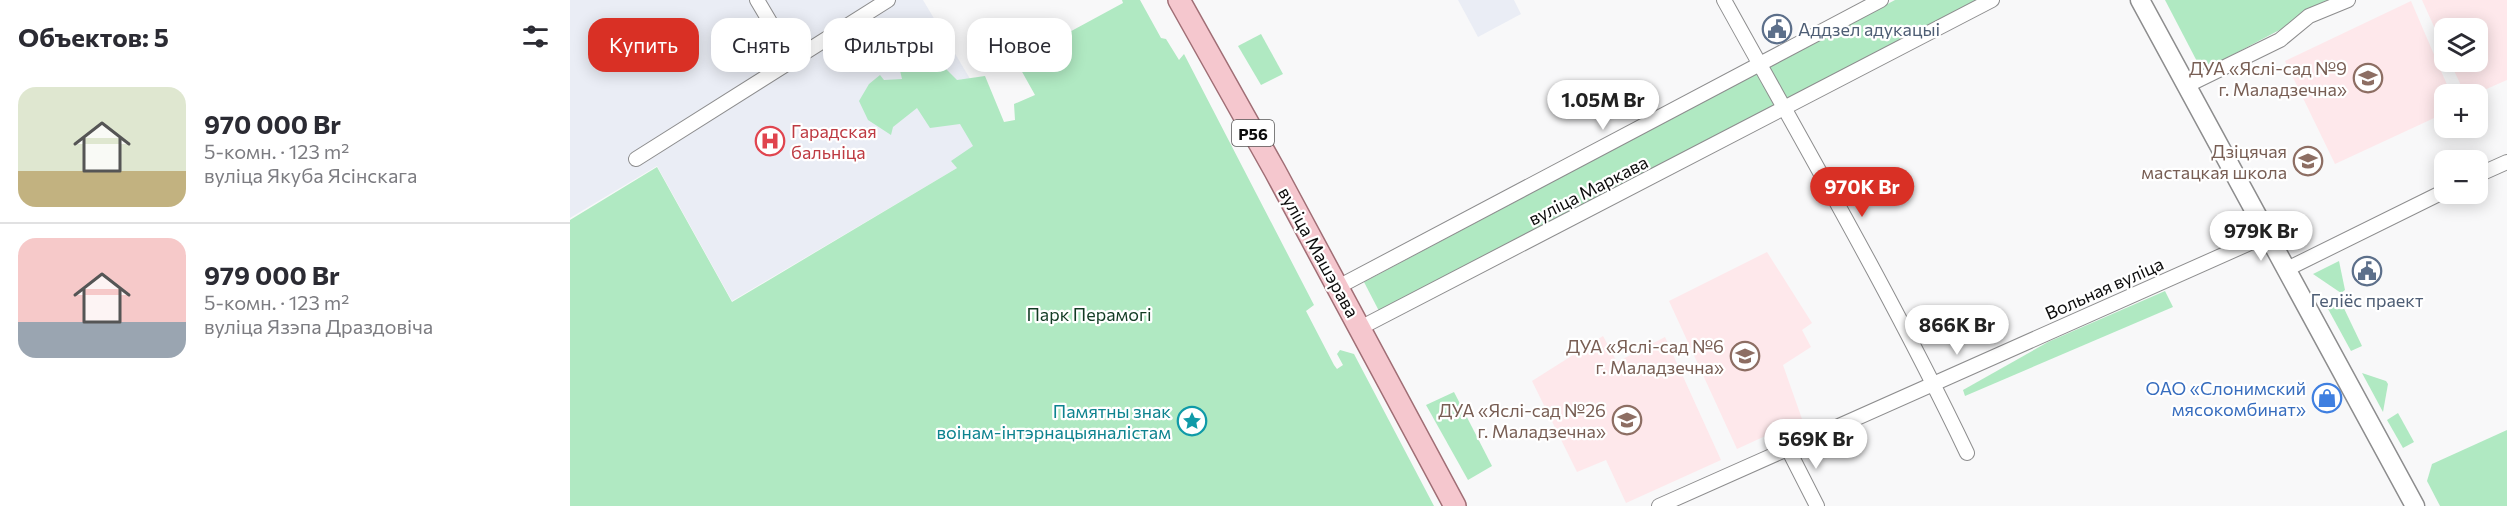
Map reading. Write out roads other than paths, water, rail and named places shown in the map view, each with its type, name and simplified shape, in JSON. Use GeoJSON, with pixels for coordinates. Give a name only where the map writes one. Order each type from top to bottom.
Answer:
{"type":"FeatureCollection","features":[{"type":"Feature","properties":{"kind":"main road","name":"вуліца Машэрава"},"geometry":{"type":"LineString","coordinates":[[1179,0],[1338,287],[1455,506]]}},
{"type":"Feature","properties":{"kind":"street"},"geometry":{"type":"LineString","coordinates":[[757,0],[768,18]]}},
{"type":"Feature","properties":{"kind":"street"},"geometry":{"type":"LineString","coordinates":[[811,47],[888,0]]}},
{"type":"Feature","properties":{"kind":"street"},"geometry":{"type":"LineString","coordinates":[[1724,0],[1934,384],[1967,453]]}},
{"type":"Feature","properties":{"kind":"street","name":"вуліца Маркава"},"geometry":{"type":"LineString","coordinates":[[1338,287],[1881,0]]}},
{"type":"Feature","properties":{"kind":"street","name":"вуліца Маркава"},"geometry":{"type":"LineString","coordinates":[[1360,328],[1992,0]]}},
{"type":"Feature","properties":{"kind":"street"},"geometry":{"type":"LineString","coordinates":[[2140,0],[2415,506]]}},
{"type":"Feature","properties":{"kind":"street"},"geometry":{"type":"LineString","coordinates":[[2188,85],[2280,40],[2309,16],[2348,0]]}},
{"type":"Feature","properties":{"kind":"street"},"geometry":{"type":"LineString","coordinates":[[636,159],[772,72]]}},
{"type":"Feature","properties":{"kind":"street"},"geometry":{"type":"LineString","coordinates":[[2488,171],[2507,162]]}},
{"type":"Feature","properties":{"kind":"street"},"geometry":{"type":"LineString","coordinates":[[2285,270],[2434,196]]}},
{"type":"Feature","properties":{"kind":"street","name":"Вольная вуліца"},"geometry":{"type":"LineString","coordinates":[[1659,506],[2268,235]]}},
{"type":"Feature","properties":{"kind":"street"},"geometry":{"type":"LineString","coordinates":[[1788,449],[1817,506]]}},
{"type":"Feature","properties":{"kind":"place","name":"Аддзел адукацыі"},"geometry":{"type":"Point","coordinates":[1777,29]}},
{"type":"Feature","properties":{"kind":"place","name":"ДУА «Яслі-сад №9 г. Маладзечна»"},"geometry":{"type":"Point","coordinates":[2368,78]}},
{"type":"Feature","properties":{"kind":"place","name":"Гарадская бальніца"},"geometry":{"type":"Point","coordinates":[770,141]}},
{"type":"Feature","properties":{"kind":"place","name":"Дзіцячая мастацкая школа"},"geometry":{"type":"Point","coordinates":[2308,161]}},
{"type":"Feature","properties":{"kind":"place","name":"Геліёс праект"},"geometry":{"type":"Point","coordinates":[2367,271]}},
{"type":"Feature","properties":{"kind":"place","name":"ДУА «Яслі-сад №6 г. Маладзечна»"},"geometry":{"type":"Point","coordinates":[1745,356]}},
{"type":"Feature","properties":{"kind":"place","name":"ОАО «Слонимский мясокомбинат»"},"geometry":{"type":"Point","coordinates":[2327,398]}},
{"type":"Feature","properties":{"kind":"place","name":"ДУА «Яслі-сад №26 г. Маладзечна»"},"geometry":{"type":"Point","coordinates":[1627,420]}},
{"type":"Feature","properties":{"kind":"place","name":"Памятны знак воінам-інтэрнацыяналістам"},"geometry":{"type":"Point","coordinates":[1192,421]}},
{"type":"Feature","properties":{"kind":"park label","name":"Парк Перамогі"},"geometry":{"type":"Point","coordinates":[1089,314]}}]}
